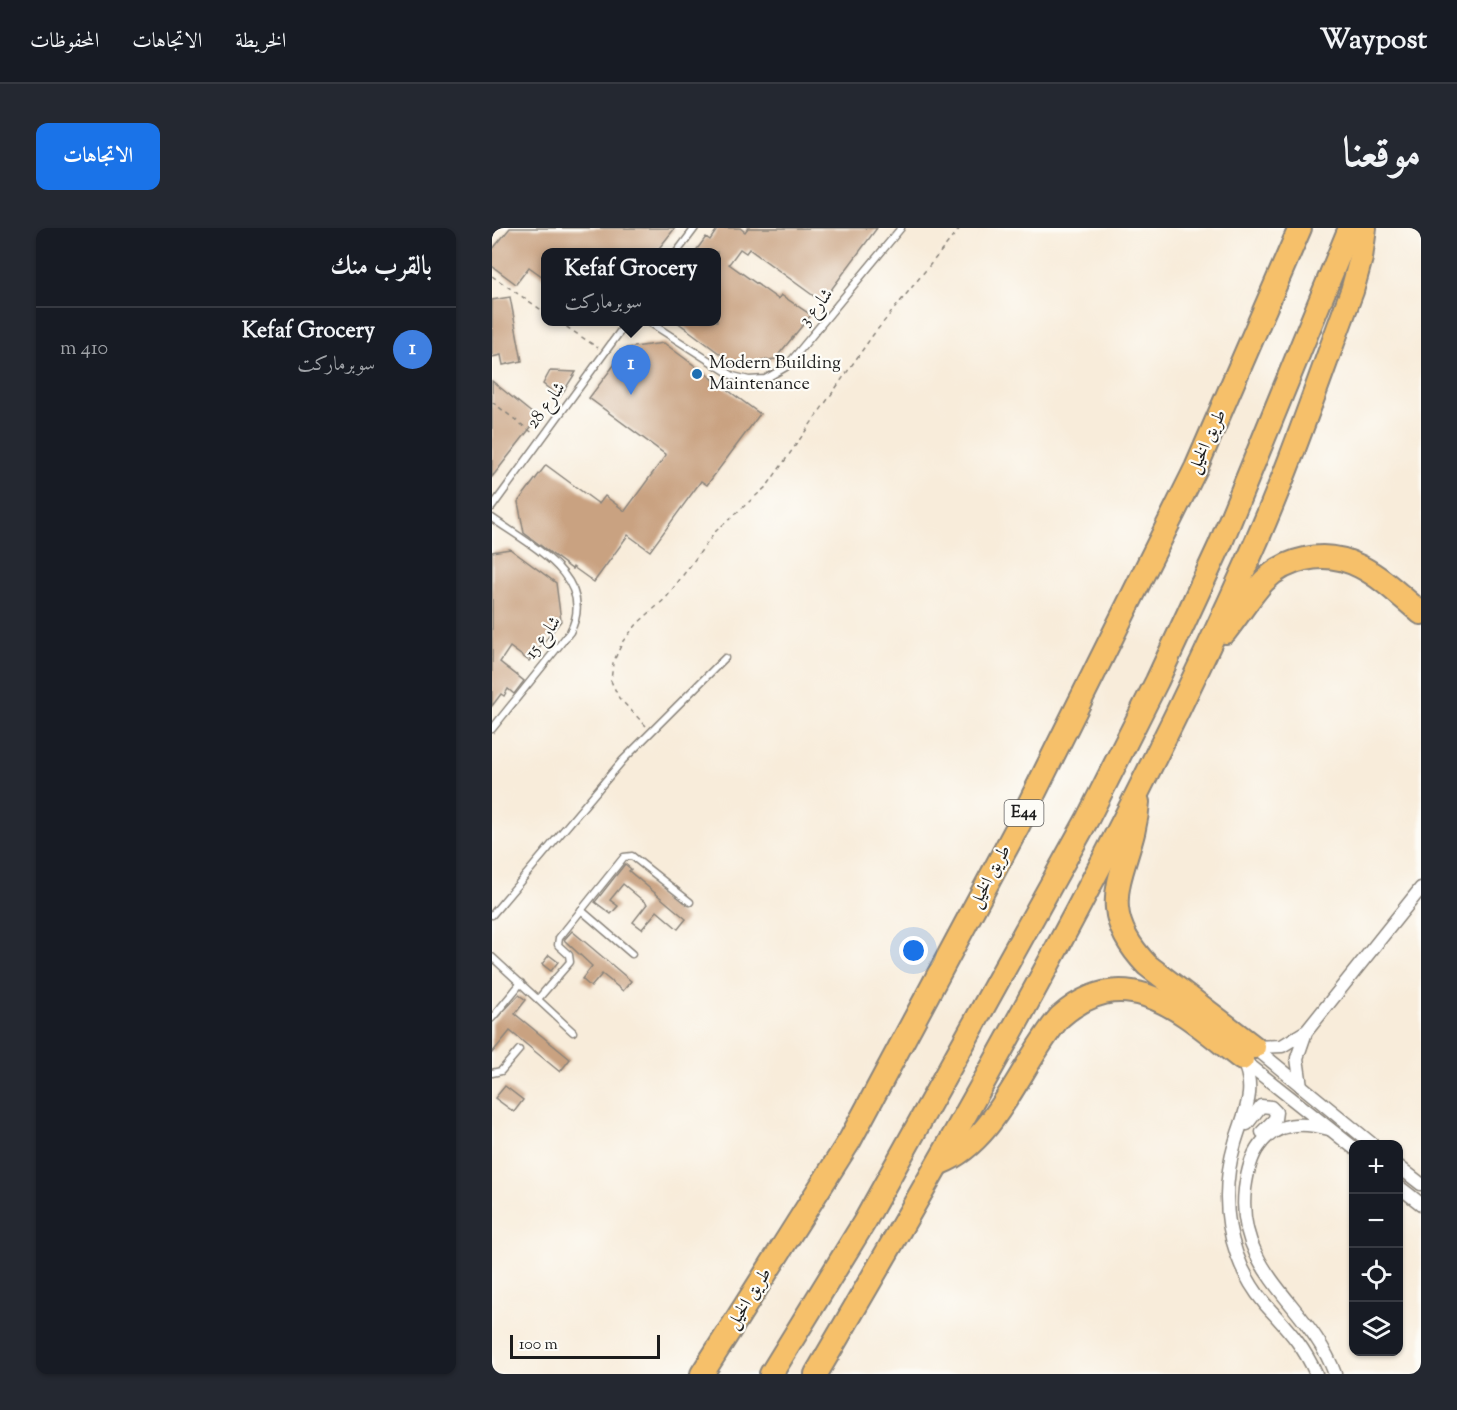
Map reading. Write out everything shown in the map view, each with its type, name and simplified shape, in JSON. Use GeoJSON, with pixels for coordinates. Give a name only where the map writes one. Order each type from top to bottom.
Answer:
{"type":"FeatureCollection","features":[{"type":"Feature","properties":{"kind":"highway","name":"طريق الخيل"},"geometry":{"type":"LineString","coordinates":[[702,1374],[850,1140],[1018,826],[1196,468],[1300,228]]}},
{"type":"Feature","properties":{"kind":"highway"},"geometry":{"type":"LineString","coordinates":[[771,1374],[865,1221],[1088,818],[1157,681],[1220,545],[1350,228]]}},
{"type":"Feature","properties":{"kind":"highway"},"geometry":{"type":"LineString","coordinates":[[816,1374],[940,1163],[1138,790],[1200,665],[1275,497],[1352,291],[1361,258],[1365,228]]}},
{"type":"Feature","properties":{"kind":"highway"},"geometry":{"type":"LineString","coordinates":[[1200,665],[1264,580],[1279,569],[1300,559],[1330,556],[1351,561],[1376,576],[1421,613]]}},
{"type":"Feature","properties":{"kind":"highway"},"geometry":{"type":"LineString","coordinates":[[1138,790],[1135,828],[1117,888],[1117,909],[1123,931],[1147,965],[1248,1053]]}},
{"type":"Feature","properties":{"kind":"highway"},"geometry":{"type":"LineString","coordinates":[[940,1163],[964,1151],[982,1133],[1060,1017],[1076,1004],[1095,995],[1128,991],[1161,999],[1248,1053]]}},
{"type":"Feature","properties":{"kind":"street"},"geometry":{"type":"LineString","coordinates":[[1301,1086],[1297,1058],[1306,1032],[1421,888]]}},
{"type":"Feature","properties":{"kind":"street"},"geometry":{"type":"LineString","coordinates":[[1248,1053],[1282,1046],[1306,1032]]}},
{"type":"Feature","properties":{"kind":"street"},"geometry":{"type":"LineString","coordinates":[[1248,1053],[1301,1086],[1367,1140]]}},
{"type":"Feature","properties":{"kind":"street"},"geometry":{"type":"LineString","coordinates":[[1248,1053],[1349,1145]]}},
{"type":"Feature","properties":{"kind":"street"},"geometry":{"type":"LineString","coordinates":[[1248,1053],[1251,1091],[1229,1168],[1227,1197],[1229,1225],[1236,1252],[1256,1290],[1296,1336],[1316,1374]]}},
{"type":"Feature","properties":{"kind":"street"},"geometry":{"type":"LineString","coordinates":[[1235,1141],[1258,1109],[1268,1105],[1274,1109],[1276,1116],[1274,1122],[1259,1135],[1251,1148],[1245,1214],[1254,1252],[1276,1289],[1314,1332],[1335,1374]]}},
{"type":"Feature","properties":{"kind":"street"},"geometry":{"type":"LineString","coordinates":[[1249,1171],[1258,1147],[1277,1130],[1303,1123],[1329,1129]]}},
{"type":"Feature","properties":{"kind":"street"},"geometry":{"type":"LineString","coordinates":[[1403,1170],[1421,1184]]}},
{"type":"Feature","properties":{"kind":"street"},"geometry":{"type":"LineString","coordinates":[[1403,1190],[1421,1204]]}},
{"type":"Feature","properties":{"kind":"lane"},"geometry":{"type":"LineString","coordinates":[[680,248],[695,228]]}},
{"type":"Feature","properties":{"kind":"lane","name":"شارع 3"},"geometry":{"type":"LineString","coordinates":[[657,326],[733,376],[757,380],[773,376],[796,358],[901,228]]}},
{"type":"Feature","properties":{"kind":"lane","name":"شارع 28"},"geometry":{"type":"LineString","coordinates":[[492,507],[624,326]]}},
{"type":"Feature","properties":{"kind":"lane","name":"شارع 15"},"geometry":{"type":"LineString","coordinates":[[492,518],[562,570],[572,582],[578,603],[576,618],[570,632],[492,729]]}},
{"type":"Feature","properties":{"kind":"lane"},"geometry":{"type":"LineString","coordinates":[[492,915],[608,777],[725,658]]}},
{"type":"Feature","properties":{"kind":"lane"},"geometry":{"type":"LineString","coordinates":[[538,999],[570,962],[569,955],[558,945],[558,940],[626,856],[634,858],[690,902]]}},
{"type":"Feature","properties":{"kind":"lane"},"geometry":{"type":"LineString","coordinates":[[581,910],[632,954]]}},
{"type":"Feature","properties":{"kind":"lane"},"geometry":{"type":"LineString","coordinates":[[492,957],[573,1032]]}},
{"type":"Feature","properties":{"kind":"lane"},"geometry":{"type":"LineString","coordinates":[[492,1018],[521,983]]}},
{"type":"Feature","properties":{"kind":"lane"},"geometry":{"type":"LineString","coordinates":[[492,1073],[501,1071],[519,1050]]}},
{"type":"Feature","properties":{"kind":"path"},"geometry":{"type":"LineString","coordinates":[[651,731],[613,690],[610,672],[623,641],[638,623],[666,598],[716,531],[767,486],[873,335],[960,228]]}},
{"type":"Feature","properties":{"kind":"path"},"geometry":{"type":"LineString","coordinates":[[492,276],[541,310]]}},
{"type":"Feature","properties":{"kind":"path"},"geometry":{"type":"LineString","coordinates":[[566,326],[605,353]]}},
{"type":"Feature","properties":{"kind":"path"},"geometry":{"type":"LineString","coordinates":[[492,402],[542,439]]}},
{"type":"Feature","properties":{"kind":"building"},"geometry":{"type":"Polygon","coordinates":[[[510,228],[675,228],[659,248],[541,248],[541,275],[529,267],[516,284],[492,266],[492,250],[510,228]]]}},
{"type":"Feature","properties":{"kind":"building"},"geometry":{"type":"Polygon","coordinates":[[[718,228],[740,228],[745,232],[748,228],[877,228],[822,302],[749,249],[746,253],[740,249],[729,264],[778,299],[781,295],[811,315],[775,359],[735,365],[683,326],[721,326],[721,248],[698,248],[706,237],[710,240],[718,228]]]}},
{"type":"Feature","properties":{"kind":"building"},"geometry":{"type":"Polygon","coordinates":[[[510,297],[522,361],[503,365],[501,355],[492,357],[492,300],[510,297]]]}},
{"type":"Feature","properties":{"kind":"building"},"geometry":{"type":"Polygon","coordinates":[[[664,343],[760,414],[707,485],[701,481],[650,551],[628,535],[594,582],[573,567],[572,569],[524,533],[518,502],[546,465],[599,504],[605,496],[625,511],[666,455],[589,398],[627,348],[664,343]]]}},
{"type":"Feature","properties":{"kind":"building"},"geometry":{"type":"Polygon","coordinates":[[[550,371],[576,372],[560,397],[543,384],[550,371]]]}},
{"type":"Feature","properties":{"kind":"building"},"geometry":{"type":"Polygon","coordinates":[[[492,381],[538,418],[492,477],[492,381]]]}},
{"type":"Feature","properties":{"kind":"building"},"geometry":{"type":"Polygon","coordinates":[[[510,549],[556,583],[561,621],[529,661],[510,647],[500,662],[524,681],[514,694],[508,689],[504,696],[501,694],[492,706],[492,552],[510,549]]]}},
{"type":"Feature","properties":{"kind":"building"},"geometry":{"type":"Polygon","coordinates":[[[625,864],[631,869],[629,871],[686,919],[678,929],[657,911],[642,929],[633,922],[647,904],[623,884],[610,900],[618,906],[611,914],[595,902],[625,864]]]}},
{"type":"Feature","properties":{"kind":"building"},"geometry":{"type":"Polygon","coordinates":[[[572,931],[631,981],[623,991],[602,974],[591,987],[582,979],[592,966],[564,940],[572,931]]]}},
{"type":"Feature","properties":{"kind":"building"},"geometry":{"type":"Polygon","coordinates":[[[549,955],[558,962],[551,971],[542,964],[549,955]]]}},
{"type":"Feature","properties":{"kind":"building"},"geometry":{"type":"Polygon","coordinates":[[[519,995],[526,1000],[515,1014],[570,1059],[560,1072],[510,1031],[492,1053],[492,1023],[519,995]]]}},
{"type":"Feature","properties":{"kind":"building"},"geometry":{"type":"Polygon","coordinates":[[[505,1086],[523,1100],[514,1112],[495,1098],[505,1086]]]}},
{"type":"Feature","properties":{"kind":"place","name":"Modern Building Maintenance"},"geometry":{"type":"Point","coordinates":[697,374]}},
{"type":"Feature","properties":{"kind":"place","name":"Kefaf Grocery"},"geometry":{"type":"Point","coordinates":[631,395]}}]}
